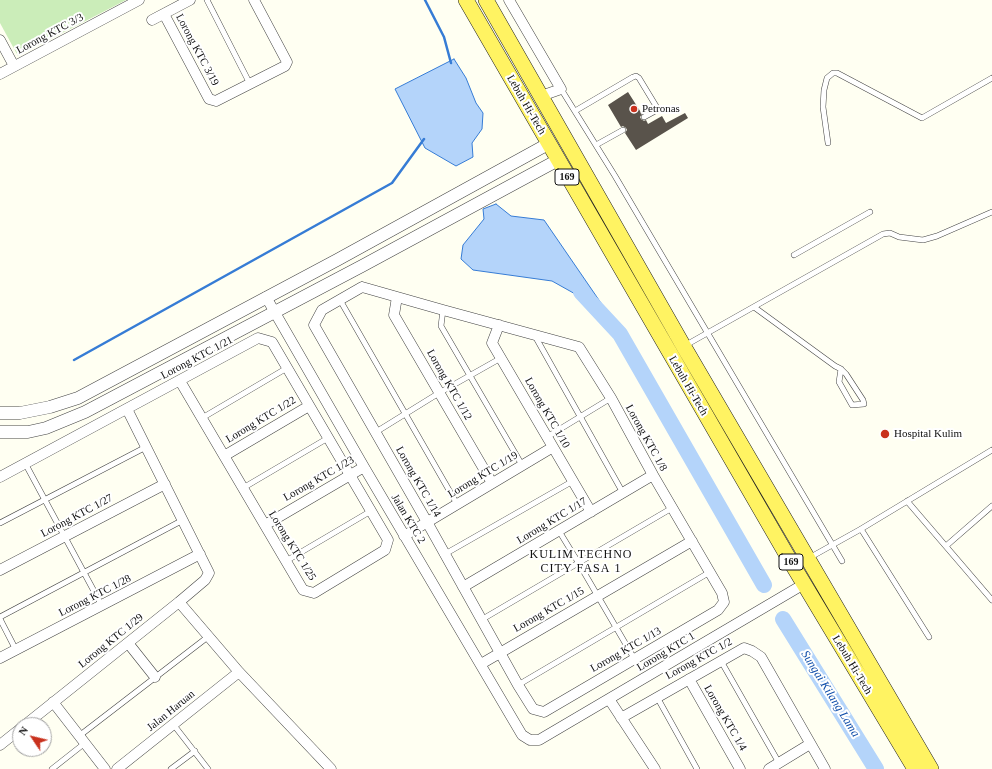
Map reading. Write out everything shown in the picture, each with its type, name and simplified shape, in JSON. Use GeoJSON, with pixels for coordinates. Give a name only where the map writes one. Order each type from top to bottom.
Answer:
{"type":"FeatureCollection","features":[{"type":"Feature","properties":{"kind":"main road","name":"Lebuh Hi-Tech"},"geometry":{"type":"LineString","coordinates":[[466,0],[804,584],[915,769]]}},
{"type":"Feature","properties":{"kind":"main road","name":"Lebuh Hi-Tech"},"geometry":{"type":"LineString","coordinates":[[486,0],[931,769]]}},
{"type":"Feature","properties":{"kind":"main road"},"geometry":{"type":"LineString","coordinates":[[670,354],[687,346]]}},
{"type":"Feature","properties":{"kind":"street","name":"Lorong KTC 3/3"},"geometry":{"type":"LineString","coordinates":[[0,74],[139,0]]}},
{"type":"Feature","properties":{"kind":"street"},"geometry":{"type":"LineString","coordinates":[[152,20],[190,0]]}},
{"type":"Feature","properties":{"kind":"street","name":"Lorong KTC 3/19"},"geometry":{"type":"LineString","coordinates":[[164,14],[209,99],[216,101],[285,66],[287,62],[254,0]]}},
{"type":"Feature","properties":{"kind":"street"},"geometry":{"type":"LineString","coordinates":[[509,0],[561,89],[541,96]]}},
{"type":"Feature","properties":{"kind":"street"},"geometry":{"type":"LineString","coordinates":[[0,40],[14,66]]}},
{"type":"Feature","properties":{"kind":"street"},"geometry":{"type":"LineString","coordinates":[[0,413],[28,412],[78,398],[548,144]]}},
{"type":"Feature","properties":{"kind":"street"},"geometry":{"type":"LineString","coordinates":[[0,432],[28,432],[46,428],[85,412],[362,266],[558,160]]}},
{"type":"Feature","properties":{"kind":"street"},"geometry":{"type":"LineString","coordinates":[[340,300],[362,287],[534,335]]}},
{"type":"Feature","properties":{"kind":"street","name":"Jalan KTC 2"},"geometry":{"type":"LineString","coordinates":[[266,297],[404,536],[522,735],[530,740],[540,740]]}},
{"type":"Feature","properties":{"kind":"street","name":"Lorong KTC 1/12"},"geometry":{"type":"LineString","coordinates":[[397,298],[394,316],[492,483]]}},
{"type":"Feature","properties":{"kind":"street","name":"Lorong KTC 1/14"},"geometry":{"type":"LineString","coordinates":[[340,300],[322,310],[314,325],[500,653]]}},
{"type":"Feature","properties":{"kind":"street","name":"Lorong KTC 1/10"},"geometry":{"type":"LineString","coordinates":[[499,325],[492,343],[591,512]]}},
{"type":"Feature","properties":{"kind":"street","name":"Lorong KTC 1/8"},"geometry":{"type":"LineString","coordinates":[[534,335],[579,347],[611,398],[653,475],[692,541]]}},
{"type":"Feature","properties":{"kind":"street","name":"Lorong KTC 1/21"},"geometry":{"type":"LineString","coordinates":[[0,477],[258,338],[272,342],[350,474]]}},
{"type":"Feature","properties":{"kind":"street","name":"Lorong KTC 1/25"},"geometry":{"type":"LineString","coordinates":[[180,381],[303,590],[314,593],[385,550],[388,540],[350,474]]}},
{"type":"Feature","properties":{"kind":"street","name":"Lorong KTC 1/22"},"geometry":{"type":"LineString","coordinates":[[224,456],[309,406]]}},
{"type":"Feature","properties":{"kind":"street"},"geometry":{"type":"LineString","coordinates":[[127,409],[200,554]]}},
{"type":"Feature","properties":{"kind":"street","name":"Lorong KTC 1/19"},"geometry":{"type":"LineString","coordinates":[[404,536],[553,447]]}},
{"type":"Feature","properties":{"kind":"street","name":"Lorong KTC 1/23"},"geometry":{"type":"LineString","coordinates":[[265,525],[364,467]]}},
{"type":"Feature","properties":{"kind":"street","name":"Lorong KTC 1/17"},"geometry":{"type":"LineString","coordinates":[[463,587],[653,475]]}},
{"type":"Feature","properties":{"kind":"street","name":"Lorong KTC 1/27"},"geometry":{"type":"LineString","coordinates":[[0,570],[165,484]]}},
{"type":"Feature","properties":{"kind":"street","name":"Lorong KTC 1/13"},"geometry":{"type":"LineString","coordinates":[[500,653],[533,709],[544,712],[635,660],[718,610],[724,602],[722,593],[692,541]]}},
{"type":"Feature","properties":{"kind":"street","name":"Lorong KTC 1/15"},"geometry":{"type":"LineString","coordinates":[[481,664],[692,541]]}},
{"type":"Feature","properties":{"kind":"street","name":"Lorong KTC 1/29"},"geometry":{"type":"LineString","coordinates":[[35,717],[205,580],[210,573],[200,554]]}},
{"type":"Feature","properties":{"kind":"street","name":"Lorong KTC 1/28"},"geometry":{"type":"LineString","coordinates":[[0,658],[200,554]]}},
{"type":"Feature","properties":{"kind":"street","name":"Lorong KTC 1"},"geometry":{"type":"LineString","coordinates":[[540,740],[804,584]]}},
{"type":"Feature","properties":{"kind":"street"},"geometry":{"type":"LineString","coordinates":[[179,602],[239,672],[326,767]]}},
{"type":"Feature","properties":{"kind":"street"},"geometry":{"type":"LineString","coordinates":[[128,643],[156,677]]}},
{"type":"Feature","properties":{"kind":"street","name":"Lorong KTC 1/2"},"geometry":{"type":"LineString","coordinates":[[622,718],[744,648],[761,657],[825,769]]}},
{"type":"Feature","properties":{"kind":"street","name":"Jalan Haruan"},"geometry":{"type":"LineString","coordinates":[[117,769],[239,672]]}},
{"type":"Feature","properties":{"kind":"street","name":"Lorong KTC 1/4"},"geometry":{"type":"LineString","coordinates":[[689,679],[740,769]]}},
{"type":"Feature","properties":{"kind":"street"},"geometry":{"type":"LineString","coordinates":[[609,699],[655,769]]}},
{"type":"Feature","properties":{"kind":"street"},"geometry":{"type":"LineString","coordinates":[[53,702],[105,769]]}},
{"type":"Feature","properties":{"kind":"street"},"geometry":{"type":"LineString","coordinates":[[0,745],[12,735]]}},
{"type":"Feature","properties":{"kind":"street"},"geometry":{"type":"LineString","coordinates":[[769,769],[810,744]]}},
{"type":"Feature","properties":{"kind":"lane"},"geometry":{"type":"LineString","coordinates":[[207,0],[250,84]]}},
{"type":"Feature","properties":{"kind":"lane"},"geometry":{"type":"LineString","coordinates":[[828,143],[823,108],[824,90],[827,78],[833,73],[841,75],[922,118],[992,78]]}},
{"type":"Feature","properties":{"kind":"lane"},"geometry":{"type":"LineString","coordinates":[[575,111],[636,76],[639,78],[656,106],[655,111],[644,117]]}},
{"type":"Feature","properties":{"kind":"lane"},"geometry":{"type":"LineString","coordinates":[[561,89],[596,145],[842,561]]}},
{"type":"Feature","properties":{"kind":"lane"},"geometry":{"type":"LineString","coordinates":[[596,145],[623,130]]}},
{"type":"Feature","properties":{"kind":"lane"},"geometry":{"type":"LineString","coordinates":[[794,255],[870,212]]}},
{"type":"Feature","properties":{"kind":"lane"},"geometry":{"type":"LineString","coordinates":[[687,346],[883,234],[890,233],[899,237],[923,240],[937,236],[992,212]]}},
{"type":"Feature","properties":{"kind":"lane"},"geometry":{"type":"LineString","coordinates":[[340,300],[457,504]]}},
{"type":"Feature","properties":{"kind":"lane"},"geometry":{"type":"LineString","coordinates":[[754,307],[841,369],[846,374],[863,400],[864,404],[852,405],[839,382],[841,369]]}},
{"type":"Feature","properties":{"kind":"lane"},"geometry":{"type":"LineString","coordinates":[[442,310],[441,326],[522,465]]}},
{"type":"Feature","properties":{"kind":"lane"},"geometry":{"type":"LineString","coordinates":[[534,335],[624,492]]}},
{"type":"Feature","properties":{"kind":"lane"},"geometry":{"type":"LineString","coordinates":[[376,432],[439,392],[501,358]]}},
{"type":"Feature","properties":{"kind":"lane"},"geometry":{"type":"LineString","coordinates":[[202,418],[287,368]]}},
{"type":"Feature","properties":{"kind":"lane"},"geometry":{"type":"LineString","coordinates":[[547,437],[611,398]]}},
{"type":"Feature","properties":{"kind":"lane"},"geometry":{"type":"LineString","coordinates":[[243,488],[328,438]]}},
{"type":"Feature","properties":{"kind":"lane"},"geometry":{"type":"LineString","coordinates":[[0,523],[146,447]]}},
{"type":"Feature","properties":{"kind":"lane"},"geometry":{"type":"LineString","coordinates":[[808,558],[861,529],[992,450]]}},
{"type":"Feature","properties":{"kind":"lane"},"geometry":{"type":"LineString","coordinates":[[25,463],[102,606]]}},
{"type":"Feature","properties":{"kind":"lane"},"geometry":{"type":"LineString","coordinates":[[445,554],[573,481]]}},
{"type":"Feature","properties":{"kind":"lane"},"geometry":{"type":"LineString","coordinates":[[907,501],[992,600]]}},
{"type":"Feature","properties":{"kind":"lane"},"geometry":{"type":"LineString","coordinates":[[946,546],[992,506]]}},
{"type":"Feature","properties":{"kind":"lane"},"geometry":{"type":"LineString","coordinates":[[481,620],[672,508]]}},
{"type":"Feature","properties":{"kind":"lane"},"geometry":{"type":"LineString","coordinates":[[286,561],[371,511]]}},
{"type":"Feature","properties":{"kind":"lane"},"geometry":{"type":"LineString","coordinates":[[16,650],[0,618],[183,520]]}},
{"type":"Feature","properties":{"kind":"lane"},"geometry":{"type":"LineString","coordinates":[[861,529],[929,637]]}},
{"type":"Feature","properties":{"kind":"lane"},"geometry":{"type":"LineString","coordinates":[[559,531],[635,660]]}},
{"type":"Feature","properties":{"kind":"lane"},"geometry":{"type":"LineString","coordinates":[[518,685],[710,572]]}},
{"type":"Feature","properties":{"kind":"lane"},"geometry":{"type":"LineString","coordinates":[[52,769],[82,740],[156,677],[209,636]]}},
{"type":"Feature","properties":{"kind":"lane"},"geometry":{"type":"LineString","coordinates":[[721,661],[779,763]]}},
{"type":"Feature","properties":{"kind":"lane"},"geometry":{"type":"LineString","coordinates":[[657,697],[697,769]]}},
{"type":"Feature","properties":{"kind":"lane"},"geometry":{"type":"LineString","coordinates":[[174,724],[208,769]]}},
{"type":"Feature","properties":{"kind":"lane"},"geometry":{"type":"LineString","coordinates":[[171,769],[195,751]]}},
{"type":"Feature","properties":{"kind":"green space"},"geometry":{"type":"Polygon","coordinates":[[[0,0],[126,0],[18,56],[0,23],[0,0]]]}},
{"type":"Feature","properties":{"kind":"water"},"geometry":{"type":"Polygon","coordinates":[[[454,59],[466,78],[476,103],[483,113],[482,129],[472,143],[473,157],[456,166],[425,148],[395,89],[454,59]]]}},
{"type":"Feature","properties":{"kind":"water"},"geometry":{"type":"Polygon","coordinates":[[[496,204],[511,216],[544,220],[601,303],[592,310],[577,295],[552,281],[473,270],[461,259],[463,245],[484,219],[483,209],[496,204]]]}},
{"type":"Feature","properties":{"kind":"building"},"geometry":{"type":"Polygon","coordinates":[[[628,92],[642,114],[640,117],[641,119],[644,121],[646,120],[648,124],[662,116],[666,123],[685,113],[688,118],[636,150],[625,133],[627,130],[626,128],[623,126],[621,127],[608,105],[628,92]]]}},
{"type":"Feature","properties":{"kind":"waterway"},"geometry":{"type":"LineString","coordinates":[[425,0],[444,37],[451,63]]}},
{"type":"Feature","properties":{"kind":"waterway"},"geometry":{"type":"LineString","coordinates":[[74,360],[392,183],[424,139]]}},
{"type":"Feature","properties":{"kind":"waterway"},"geometry":{"type":"LineString","coordinates":[[581,292],[620,334],[764,585]]}},
{"type":"Feature","properties":{"kind":"waterway","name":"Sungai Kilang Lama"},"geometry":{"type":"LineString","coordinates":[[783,619],[876,769]]}},
{"type":"Feature","properties":{"kind":"place","name":"Petronas"},"geometry":{"type":"Point","coordinates":[634,109]}},
{"type":"Feature","properties":{"kind":"place","name":"Hospital Kulim"},"geometry":{"type":"Point","coordinates":[885,434]}},
{"type":"Feature","properties":{"kind":"district","name":"KULIM TECHNO CITY FASA 1"},"geometry":{"type":"Point","coordinates":[581,562]}}]}
